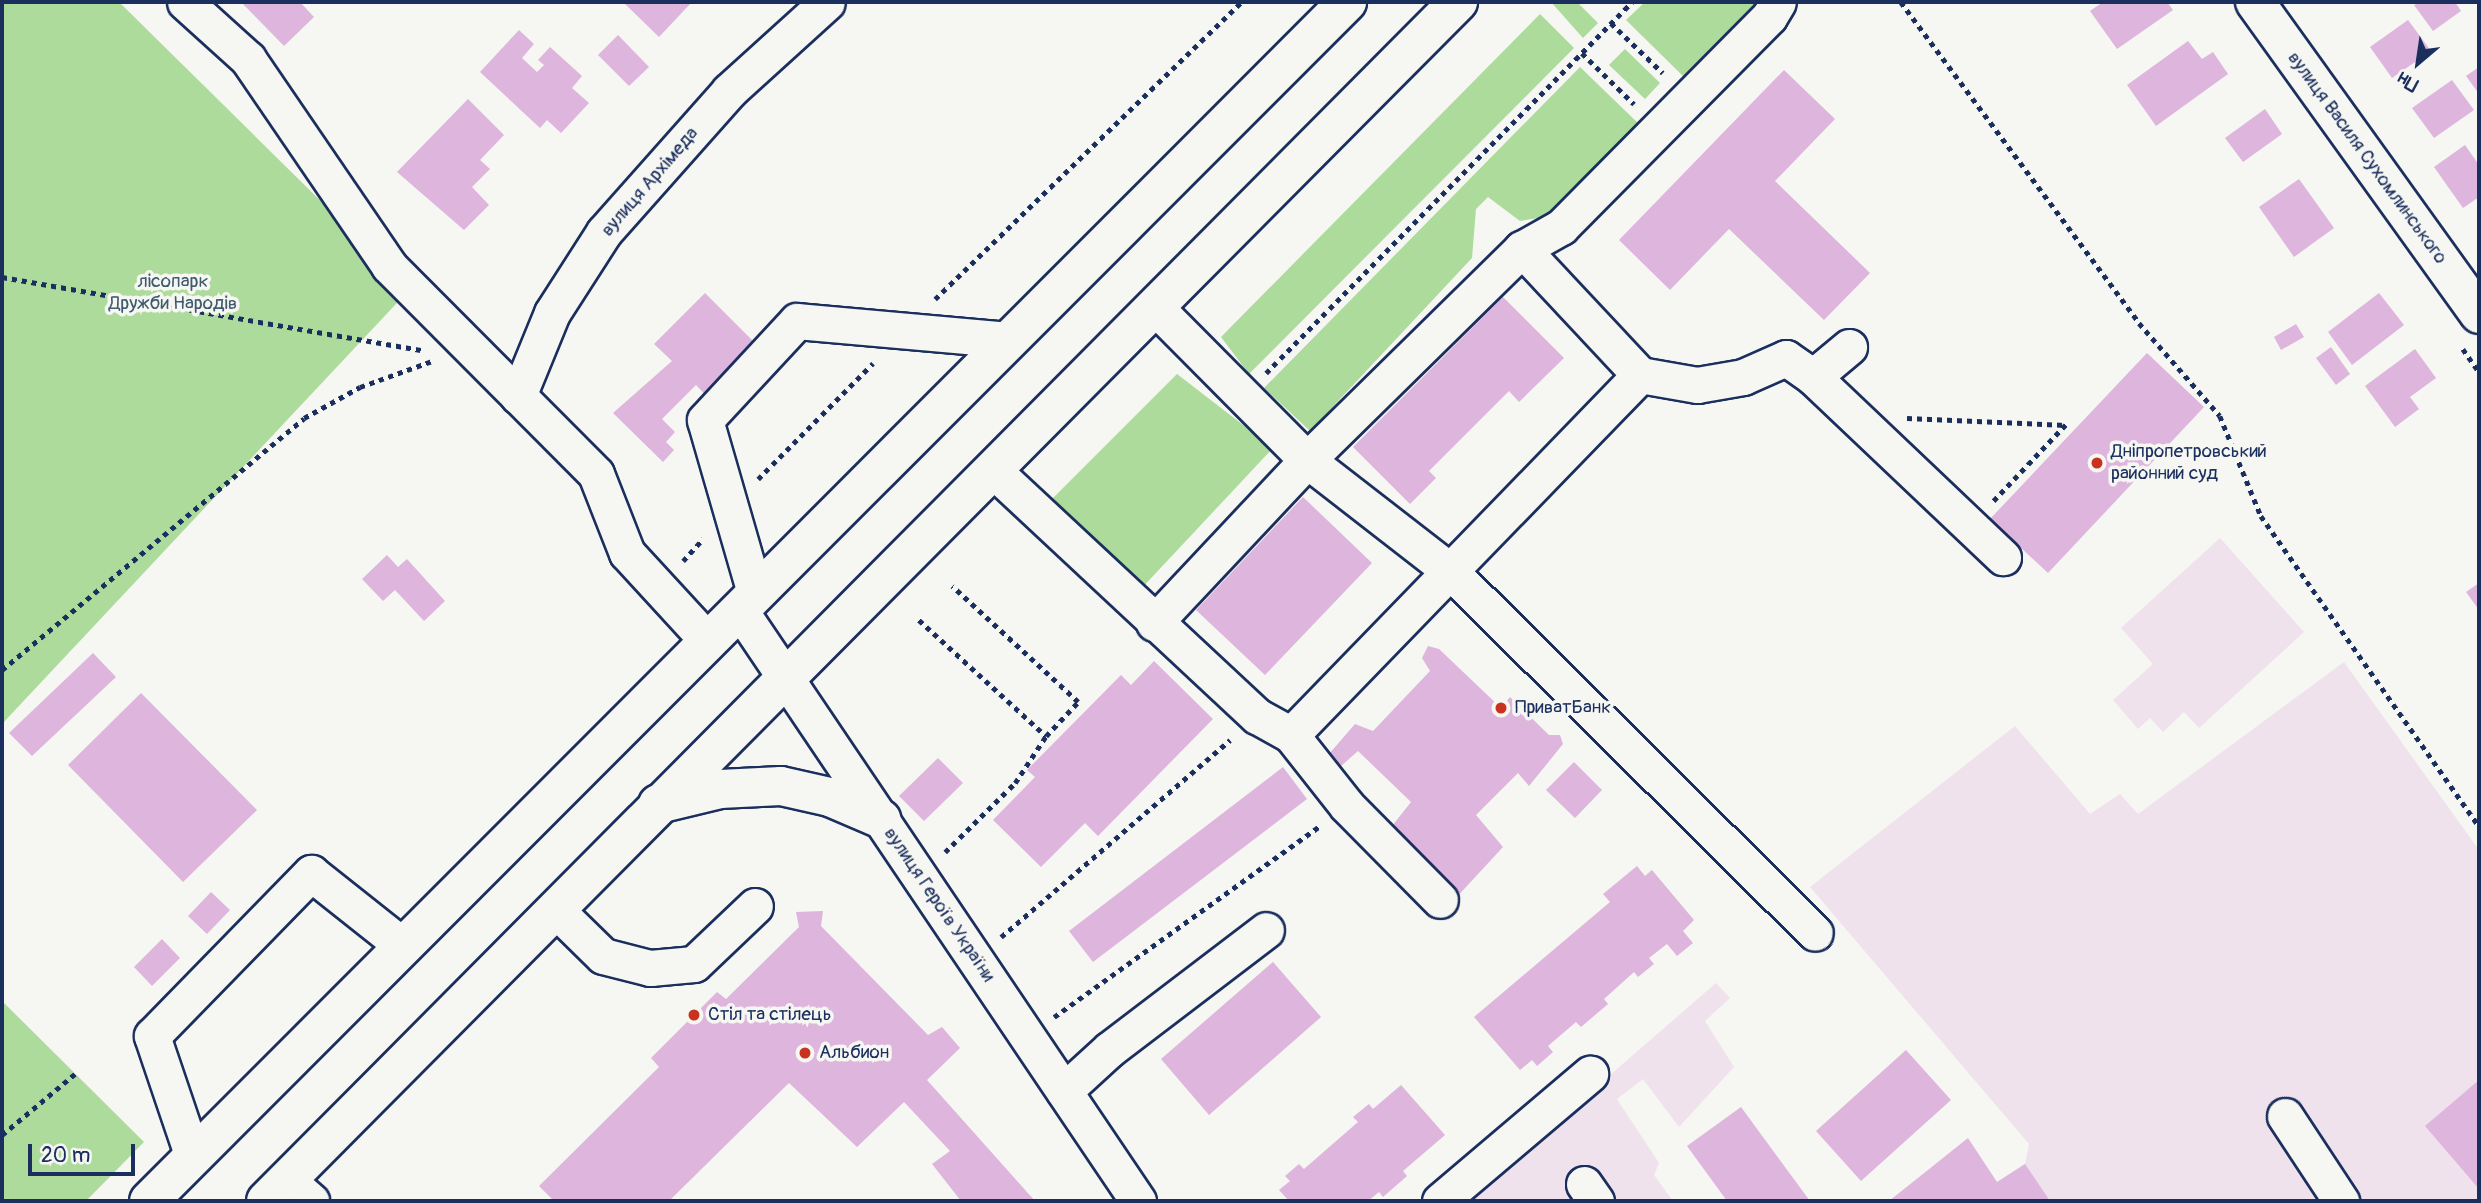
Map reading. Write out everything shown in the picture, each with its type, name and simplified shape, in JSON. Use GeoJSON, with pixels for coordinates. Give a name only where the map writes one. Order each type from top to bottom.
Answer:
{"type":"FeatureCollection","features":[{"type":"Feature","properties":{"kind":"main road"},"geometry":{"type":"LineString","coordinates":[[149,1201],[1348,2]]}},
{"type":"Feature","properties":{"kind":"main road"},"geometry":{"type":"LineString","coordinates":[[288,1194],[555,909],[658,804],[1458,2]]}},
{"type":"Feature","properties":{"kind":"main road","name":"вулиця Василя Сухомлинського"},"geometry":{"type":"LineString","coordinates":[[2255,2],[2479,314]]}},
{"type":"Feature","properties":{"kind":"main road"},"geometry":{"type":"LineString","coordinates":[[658,804],[720,789],[781,786],[830,797],[881,819]]}},
{"type":"Feature","properties":{"kind":"street"},"geometry":{"type":"LineString","coordinates":[[184,2],[248,59],[389,266],[596,474],[627,553],[708,640]]}},
{"type":"Feature","properties":{"kind":"street","name":"вулиця Архімеда"},"geometry":{"type":"LineString","coordinates":[[518,396],[552,313],[604,232],[729,91],[827,2]]}},
{"type":"Feature","properties":{"kind":"street"},"geometry":{"type":"LineString","coordinates":[[1154,623],[1307,460],[1522,249],[1561,227],[1769,17],[1778,2]]}},
{"type":"Feature","properties":{"kind":"street"},"geometry":{"type":"LineString","coordinates":[[1522,249],[1640,375],[1697,385],[1743,377],[1786,358],[1813,377],[1849,415],[2003,557]]}},
{"type":"Feature","properties":{"kind":"street"},"geometry":{"type":"LineString","coordinates":[[1155,307],[1245,394],[1307,460],[1449,570],[1815,933]]}},
{"type":"Feature","properties":{"kind":"street","name":"вулиця Героїв України"},"geometry":{"type":"LineString","coordinates":[[904,331],[797,321],[705,420],[731,509],[748,601],[785,677],[1064,1091],[1131,1198]]}},
{"type":"Feature","properties":{"kind":"street"},"geometry":{"type":"LineString","coordinates":[[904,331],[1008,340]]}},
{"type":"Feature","properties":{"kind":"street"},"geometry":{"type":"LineString","coordinates":[[1813,377],[1849,347]]}},
{"type":"Feature","properties":{"kind":"street"},"geometry":{"type":"LineString","coordinates":[[1291,735],[1640,375]]}},
{"type":"Feature","properties":{"kind":"street"},"geometry":{"type":"LineString","coordinates":[[993,470],[1154,623],[1257,716],[1291,735],[1347,806],[1440,900]]}},
{"type":"Feature","properties":{"kind":"street"},"geometry":{"type":"LineString","coordinates":[[193,1157],[152,1036],[311,873],[404,946]]}},
{"type":"Feature","properties":{"kind":"street"},"geometry":{"type":"LineString","coordinates":[[555,909],[603,956],[650,968],[694,964],[755,906]]}},
{"type":"Feature","properties":{"kind":"street"},"geometry":{"type":"LineString","coordinates":[[1064,1091],[1110,1049],[1266,930]]}},
{"type":"Feature","properties":{"kind":"street"},"geometry":{"type":"LineString","coordinates":[[1440,1201],[1590,1074]]}},
{"type":"Feature","properties":{"kind":"street"},"geometry":{"type":"LineString","coordinates":[[2285,1116],[2341,1201]]}},
{"type":"Feature","properties":{"kind":"path"},"geometry":{"type":"LineString","coordinates":[[658,588],[731,509],[1065,168],[1140,103],[1242,2]]}},
{"type":"Feature","properties":{"kind":"path"},"geometry":{"type":"LineString","coordinates":[[1245,394],[1632,2]]}},
{"type":"Feature","properties":{"kind":"path"},"geometry":{"type":"LineString","coordinates":[[1901,2],[2138,323],[2220,416],[2261,516],[2479,826]]}},
{"type":"Feature","properties":{"kind":"path"},"geometry":{"type":"LineString","coordinates":[[1611,23],[1689,98]]}},
{"type":"Feature","properties":{"kind":"path"},"geometry":{"type":"LineString","coordinates":[[1582,53],[1659,129]]}},
{"type":"Feature","properties":{"kind":"path"},"geometry":{"type":"LineString","coordinates":[[2,277],[483,362]]}},
{"type":"Feature","properties":{"kind":"path"},"geometry":{"type":"LineString","coordinates":[[2,670],[304,418],[360,387],[432,360],[483,362]]}},
{"type":"Feature","properties":{"kind":"path"},"geometry":{"type":"LineString","coordinates":[[1849,415],[2066,425],[1970,526]]}},
{"type":"Feature","properties":{"kind":"path"},"geometry":{"type":"LineString","coordinates":[[942,856],[1015,783],[1046,736],[1078,702],[952,586]]}},
{"type":"Feature","properties":{"kind":"path"},"geometry":{"type":"LineString","coordinates":[[919,620],[1046,736]]}},
{"type":"Feature","properties":{"kind":"path"},"geometry":{"type":"LineString","coordinates":[[997,940],[1257,716]]}},
{"type":"Feature","properties":{"kind":"path"},"geometry":{"type":"LineString","coordinates":[[1042,1025],[1347,806]]}},
{"type":"Feature","properties":{"kind":"path"},"geometry":{"type":"LineString","coordinates":[[2,1135],[76,1073]]}},
{"type":"Feature","properties":{"kind":"shaded area"},"geometry":{"type":"Polygon","coordinates":[[[2220,538],[2304,632],[2199,728],[2184,712],[2163,732],[2150,718],[2138,729],[2113,700],[2153,664],[2121,628],[2220,538]]]}},
{"type":"Feature","properties":{"kind":"shaded area"},"geometry":{"type":"Polygon","coordinates":[[[2344,662],[2479,850],[2479,1201],[1969,1201],[2025,1164],[2029,1144],[1810,887],[2015,726],[2090,814],[2120,794],[2138,814],[2344,662]]]}},
{"type":"Feature","properties":{"kind":"shaded area"},"geometry":{"type":"Polygon","coordinates":[[[1716,983],[1730,998],[1705,1021],[1734,1067],[1679,1127],[1643,1079],[1617,1099],[1659,1163],[1654,1175],[1673,1201],[1465,1201],[1716,983]]]}},
{"type":"Feature","properties":{"kind":"green space","name":"лісопарк Дружби Народів"},"geometry":{"type":"Polygon","coordinates":[[[2,2],[119,2],[410,289],[2,724],[2,2]]]}},
{"type":"Feature","properties":{"kind":"green space"},"geometry":{"type":"Polygon","coordinates":[[[1551,2],[1577,2],[1598,23],[1583,38],[1551,2]]]}},
{"type":"Feature","properties":{"kind":"green space"},"geometry":{"type":"Polygon","coordinates":[[[1645,2],[1762,2],[1687,80],[1626,20],[1645,2]]]}},
{"type":"Feature","properties":{"kind":"green space"},"geometry":{"type":"Polygon","coordinates":[[[1540,14],[1574,48],[1249,374],[1221,337],[1540,14]]]}},
{"type":"Feature","properties":{"kind":"green space"},"geometry":{"type":"Polygon","coordinates":[[[1625,49],[1660,83],[1645,99],[1609,65],[1625,49]]]}},
{"type":"Feature","properties":{"kind":"green space"},"geometry":{"type":"Polygon","coordinates":[[[1580,67],[1642,127],[1557,215],[1520,221],[1488,197],[1476,209],[1472,258],[1310,431],[1264,388],[1580,67]]]}},
{"type":"Feature","properties":{"kind":"green space"},"geometry":{"type":"Polygon","coordinates":[[[1177,374],[1273,448],[1139,591],[1047,504],[1177,374]]]}},
{"type":"Feature","properties":{"kind":"green space"},"geometry":{"type":"Polygon","coordinates":[[[2,1001],[144,1142],[86,1201],[2,1201],[2,1001]]]}},
{"type":"Feature","properties":{"kind":"building"},"geometry":{"type":"Polygon","coordinates":[[[241,2],[300,2],[314,17],[284,46],[241,2]]]}},
{"type":"Feature","properties":{"kind":"building"},"geometry":{"type":"Polygon","coordinates":[[[623,2],[692,2],[659,37],[623,2]]]}},
{"type":"Feature","properties":{"kind":"building"},"geometry":{"type":"Polygon","coordinates":[[[2103,2],[2167,2],[2173,10],[2117,49],[2090,11],[2103,2]]]}},
{"type":"Feature","properties":{"kind":"building"},"geometry":{"type":"Polygon","coordinates":[[[2420,2],[2455,2],[2461,11],[2433,31],[2414,5],[2420,2]]]}},
{"type":"Feature","properties":{"kind":"building"},"geometry":{"type":"Polygon","coordinates":[[[2408,20],[2431,51],[2392,78],[2370,47],[2408,20]]]}},
{"type":"Feature","properties":{"kind":"building"},"geometry":{"type":"Polygon","coordinates":[[[519,30],[534,44],[522,58],[537,72],[544,65],[538,60],[550,47],[582,76],[572,88],[589,103],[561,133],[547,120],[540,128],[480,72],[519,30]]]}},
{"type":"Feature","properties":{"kind":"building"},"geometry":{"type":"Polygon","coordinates":[[[618,35],[649,67],[629,86],[598,55],[618,35]]]}},
{"type":"Feature","properties":{"kind":"building"},"geometry":{"type":"Polygon","coordinates":[[[2188,41],[2202,59],[2213,52],[2228,74],[2156,126],[2127,85],[2188,41]]]}},
{"type":"Feature","properties":{"kind":"building"},"geometry":{"type":"Polygon","coordinates":[[[2479,67],[2479,94],[2466,76],[2479,67]]]}},
{"type":"Feature","properties":{"kind":"building"},"geometry":{"type":"Polygon","coordinates":[[[1784,70],[1835,119],[1775,181],[1870,273],[1824,320],[1729,229],[1670,290],[1619,240],[1784,70]]]}},
{"type":"Feature","properties":{"kind":"building"},"geometry":{"type":"Polygon","coordinates":[[[2452,80],[2474,110],[2434,138],[2412,108],[2452,80]]]}},
{"type":"Feature","properties":{"kind":"building"},"geometry":{"type":"Polygon","coordinates":[[[468,99],[504,135],[480,160],[490,169],[472,187],[489,205],[464,230],[397,172],[468,99]]]}},
{"type":"Feature","properties":{"kind":"building"},"geometry":{"type":"Polygon","coordinates":[[[2265,109],[2282,134],[2243,162],[2225,138],[2265,109]]]}},
{"type":"Feature","properties":{"kind":"building"},"geometry":{"type":"Polygon","coordinates":[[[2465,145],[2479,165],[2479,197],[2463,208],[2434,167],[2465,145]]]}},
{"type":"Feature","properties":{"kind":"building"},"geometry":{"type":"Polygon","coordinates":[[[2299,179],[2334,228],[2294,257],[2259,207],[2299,179]]]}},
{"type":"Feature","properties":{"kind":"building"},"geometry":{"type":"Polygon","coordinates":[[[705,293],[765,353],[714,404],[696,385],[662,419],[675,432],[666,442],[674,450],[663,462],[613,413],[672,361],[654,344],[705,293]]]}},
{"type":"Feature","properties":{"kind":"building"},"geometry":{"type":"Polygon","coordinates":[[[2379,293],[2404,325],[2352,365],[2328,332],[2379,293]]]}},
{"type":"Feature","properties":{"kind":"building"},"geometry":{"type":"Polygon","coordinates":[[[1503,297],[1564,358],[1519,402],[1509,391],[1429,471],[1436,478],[1410,504],[1353,447],[1503,297]]]}},
{"type":"Feature","properties":{"kind":"building"},"geometry":{"type":"Polygon","coordinates":[[[2296,324],[2304,337],[2281,350],[2274,337],[2296,324]]]}},
{"type":"Feature","properties":{"kind":"building"},"geometry":{"type":"Polygon","coordinates":[[[2331,347],[2350,374],[2336,385],[2316,358],[2331,347]]]}},
{"type":"Feature","properties":{"kind":"building"},"geometry":{"type":"Polygon","coordinates":[[[2415,349],[2436,378],[2410,397],[2419,409],[2395,427],[2365,386],[2415,349]]]}},
{"type":"Feature","properties":{"kind":"building","name":"Дніпропетровський районний суд"},"geometry":{"type":"Polygon","coordinates":[[[2147,353],[2204,407],[2048,573],[1990,519],[2147,353]]]}},
{"type":"Feature","properties":{"kind":"building"},"geometry":{"type":"Polygon","coordinates":[[[1303,497],[1372,563],[1265,675],[1196,610],[1303,497]]]}},
{"type":"Feature","properties":{"kind":"building"},"geometry":{"type":"Polygon","coordinates":[[[387,555],[398,567],[407,559],[445,601],[424,621],[395,590],[383,601],[362,579],[387,555]]]}},
{"type":"Feature","properties":{"kind":"building"},"geometry":{"type":"Polygon","coordinates":[[[2479,583],[2479,610],[2466,592],[2479,583]]]}},
{"type":"Feature","properties":{"kind":"building"},"geometry":{"type":"Polygon","coordinates":[[[1428,646],[1439,649],[1501,708],[1510,697],[1549,735],[1560,735],[1563,744],[1529,786],[1518,773],[1476,815],[1503,847],[1454,900],[1428,873],[1432,867],[1392,826],[1411,802],[1358,751],[1341,766],[1331,762],[1329,754],[1355,724],[1373,731],[1430,671],[1422,658],[1428,646]]]}},
{"type":"Feature","properties":{"kind":"building"},"geometry":{"type":"Polygon","coordinates":[[[93,653],[116,677],[32,756],[9,733],[93,653]]]}},
{"type":"Feature","properties":{"kind":"building"},"geometry":{"type":"Polygon","coordinates":[[[1154,661],[1213,719],[1098,836],[1085,823],[1041,867],[993,820],[1035,777],[1027,770],[1121,675],[1131,685],[1154,661]]]}},
{"type":"Feature","properties":{"kind":"building"},"geometry":{"type":"Polygon","coordinates":[[[141,693],[257,810],[183,882],[68,765],[141,693]]]}},
{"type":"Feature","properties":{"kind":"building"},"geometry":{"type":"Polygon","coordinates":[[[938,758],[963,783],[924,821],[899,796],[938,758]]]}},
{"type":"Feature","properties":{"kind":"building"},"geometry":{"type":"Polygon","coordinates":[[[1574,762],[1602,790],[1575,818],[1546,790],[1574,762]]]}},
{"type":"Feature","properties":{"kind":"building"},"geometry":{"type":"Polygon","coordinates":[[[1283,767],[1307,799],[1093,962],[1069,931],[1283,767]]]}},
{"type":"Feature","properties":{"kind":"building"},"geometry":{"type":"Polygon","coordinates":[[[1637,866],[1645,876],[1652,870],[1694,920],[1683,931],[1693,943],[1677,956],[1667,944],[1649,958],[1654,964],[1638,977],[1634,972],[1604,999],[1608,1004],[1581,1027],[1576,1022],[1548,1046],[1553,1052],[1537,1066],[1532,1060],[1520,1070],[1474,1017],[1610,902],[1603,894],[1637,866]]]}},
{"type":"Feature","properties":{"kind":"building"},"geometry":{"type":"Polygon","coordinates":[[[211,892],[230,910],[207,934],[188,916],[211,892]]]}},
{"type":"Feature","properties":{"kind":"building","name":"Альбион"},"geometry":{"type":"Polygon","coordinates":[[[823,911],[821,926],[928,1035],[942,1027],[960,1048],[927,1080],[1035,1201],[961,1201],[932,1164],[950,1151],[904,1102],[857,1147],[789,1083],[669,1201],[554,1201],[539,1186],[659,1067],[651,1058],[717,992],[726,999],[799,927],[796,912],[823,911]]]}},
{"type":"Feature","properties":{"kind":"building"},"geometry":{"type":"Polygon","coordinates":[[[162,939],[180,958],[152,986],[134,967],[162,939]]]}},
{"type":"Feature","properties":{"kind":"building"},"geometry":{"type":"Polygon","coordinates":[[[1273,962],[1321,1017],[1209,1115],[1161,1059],[1273,962]]]}},
{"type":"Feature","properties":{"kind":"building"},"geometry":{"type":"Polygon","coordinates":[[[1906,1050],[1951,1100],[1861,1181],[1816,1131],[1906,1050]]]}},
{"type":"Feature","properties":{"kind":"building"},"geometry":{"type":"Polygon","coordinates":[[[2479,1080],[2479,1189],[2425,1126],[2479,1080]]]}},
{"type":"Feature","properties":{"kind":"building"},"geometry":{"type":"Polygon","coordinates":[[[1401,1085],[1445,1135],[1403,1171],[1407,1176],[1383,1197],[1379,1192],[1368,1201],[1289,1201],[1279,1190],[1290,1181],[1285,1176],[1299,1164],[1304,1169],[1358,1122],[1353,1117],[1369,1104],[1373,1109],[1401,1085]]]}},
{"type":"Feature","properties":{"kind":"building"},"geometry":{"type":"Polygon","coordinates":[[[1741,1107],[1810,1201],[1727,1201],[1687,1146],[1741,1107]]]}},
{"type":"Feature","properties":{"kind":"building"},"geometry":{"type":"Polygon","coordinates":[[[1968,1138],[1997,1182],[2025,1164],[2050,1201],[1889,1201],[1968,1138]]]}},
{"type":"Feature","properties":{"kind":"place","name":"Дніпропетровський районний суд"},"geometry":{"type":"Point","coordinates":[2097,463]}},
{"type":"Feature","properties":{"kind":"place","name":"ПриватБанк"},"geometry":{"type":"Point","coordinates":[1501,708]}},
{"type":"Feature","properties":{"kind":"place","name":"Стіл та стілець"},"geometry":{"type":"Point","coordinates":[694,1015]}},
{"type":"Feature","properties":{"kind":"place","name":"Альбион"},"geometry":{"type":"Point","coordinates":[805,1053]}}]}
